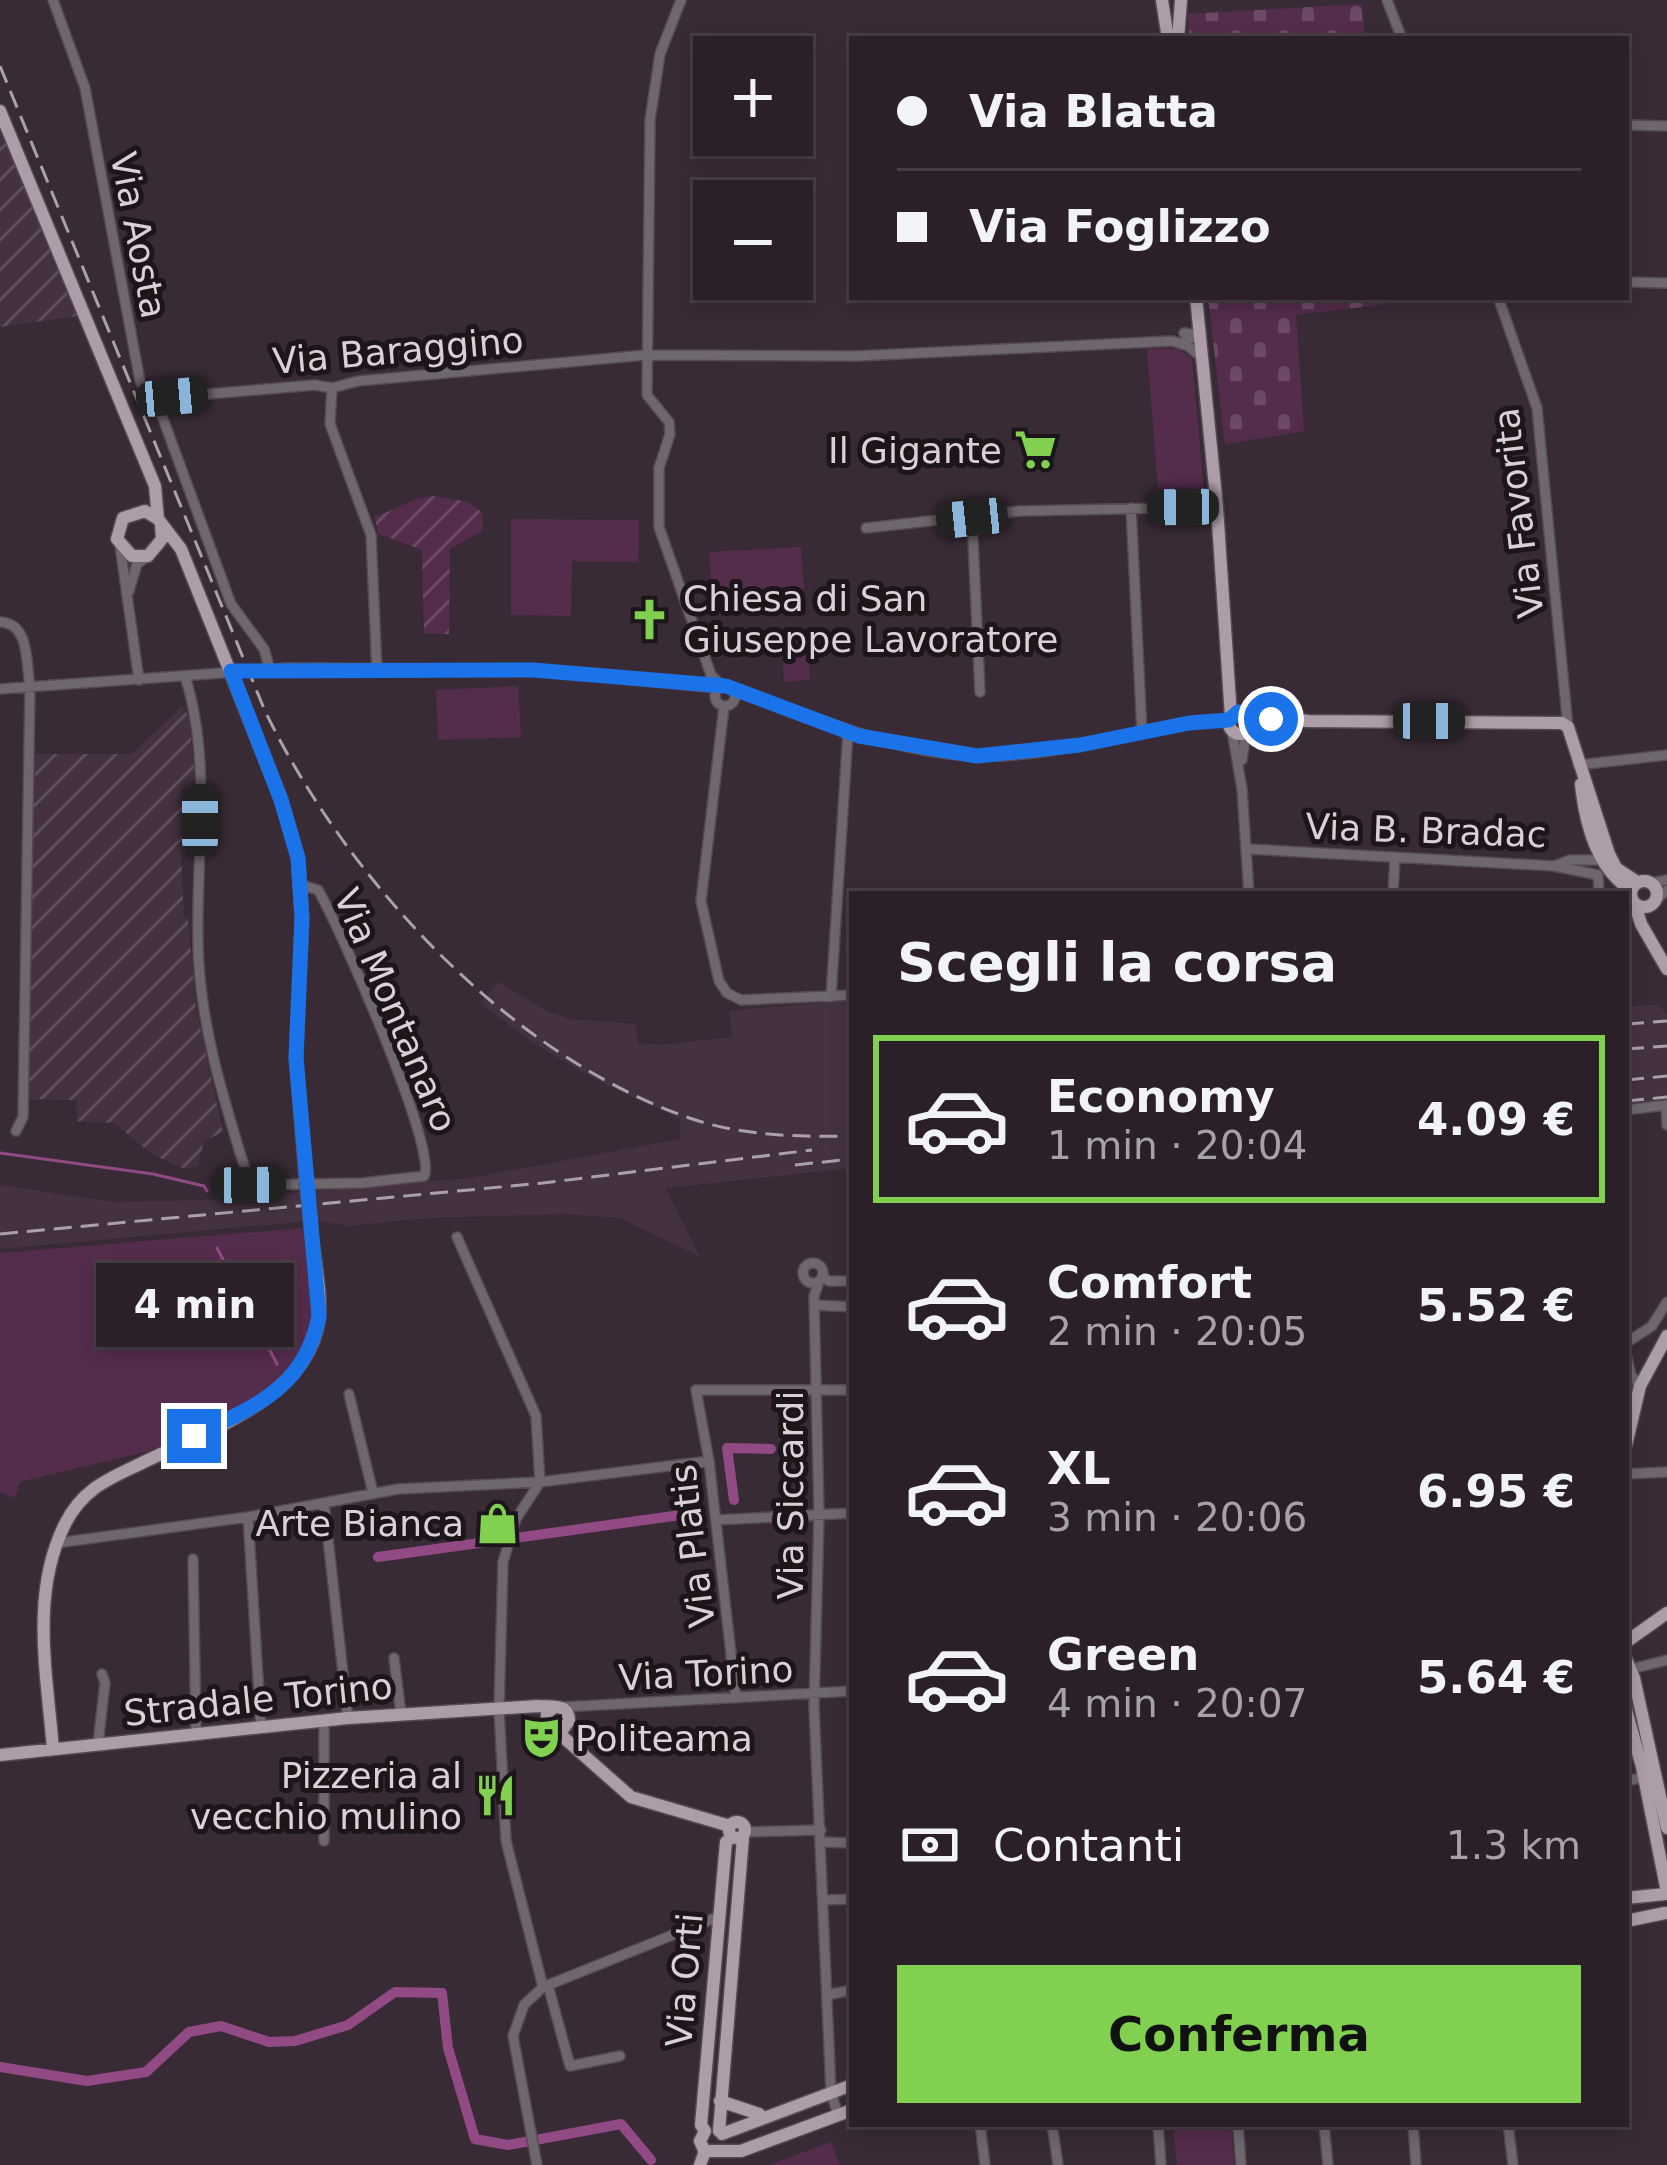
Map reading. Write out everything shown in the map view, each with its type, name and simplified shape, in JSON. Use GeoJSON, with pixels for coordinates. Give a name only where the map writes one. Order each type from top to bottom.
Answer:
{"type":"FeatureCollection","features":[{"type":"Feature","properties":{"kind":"main road"},"geometry":{"type":"LineString","coordinates":[[1162,0],[1168,36]]}},
{"type":"Feature","properties":{"kind":"main road"},"geometry":{"type":"LineString","coordinates":[[1178,36],[1181,0]]}},
{"type":"Feature","properties":{"kind":"main road","name":"Via Montanaro"},"geometry":{"type":"LineString","coordinates":[[0,111],[155,486],[159,522],[178,544],[231,671],[286,813],[302,885]]}},
{"type":"Feature","properties":{"kind":"main road"},"geometry":{"type":"LineString","coordinates":[[1196,300],[1198,318],[1184,338],[1202,359],[1230,686],[1240,723],[1553,721],[1568,727],[1616,868],[1643,895],[1649,937],[1667,969]]}},
{"type":"Feature","properties":{"kind":"main road"},"geometry":{"type":"LineString","coordinates":[[148,473],[151,494],[119,524],[120,546],[132,556],[172,550],[185,562]]}},
{"type":"Feature","properties":{"kind":"main road"},"geometry":{"type":"LineString","coordinates":[[134,512],[145,512],[159,522],[162,539],[152,553]]}},
{"type":"Feature","properties":{"kind":"main road"},"geometry":{"type":"LineString","coordinates":[[1579,768],[1583,802],[1602,860],[1643,895]]}},
{"type":"Feature","properties":{"kind":"main road"},"geometry":{"type":"LineString","coordinates":[[53,1749],[43,1592],[57,1543],[75,1508],[108,1477],[276,1394],[303,1364],[314,1342],[319,1316],[296,1058],[302,885]]}},
{"type":"Feature","properties":{"kind":"main road"},"geometry":{"type":"LineString","coordinates":[[1629,1432],[1640,1386],[1667,1336]]}},
{"type":"Feature","properties":{"kind":"main road"},"geometry":{"type":"LineString","coordinates":[[1629,1643],[1667,1612]]}},
{"type":"Feature","properties":{"kind":"main road"},"geometry":{"type":"LineString","coordinates":[[1629,1666],[1663,1792],[1667,1828]]}},
{"type":"Feature","properties":{"kind":"main road"},"geometry":{"type":"LineString","coordinates":[[556,1726],[569,1716],[558,1707],[547,1713],[556,1726],[631,1797],[738,1833]]}},
{"type":"Feature","properties":{"kind":"main road","name":"Stradale Torino"},"geometry":{"type":"LineString","coordinates":[[0,1755],[324,1720],[558,1707]]}},
{"type":"Feature","properties":{"kind":"main road"},"geometry":{"type":"LineString","coordinates":[[523,1708],[556,1726]]}},
{"type":"Feature","properties":{"kind":"main road"},"geometry":{"type":"LineString","coordinates":[[1629,1721],[1645,1777],[1666,1893],[1661,1904],[1666,1914],[1629,1920]]}},
{"type":"Feature","properties":{"kind":"main road","name":"Via Orti"},"geometry":{"type":"LineString","coordinates":[[738,1833],[720,2101],[715,2132],[700,2141],[710,2154],[724,2144],[715,2132],[701,2125],[726,1842],[738,1833]]}},
{"type":"Feature","properties":{"kind":"main road"},"geometry":{"type":"LineString","coordinates":[[1629,1898],[1666,1893]]}},
{"type":"Feature","properties":{"kind":"main road"},"geometry":{"type":"LineString","coordinates":[[715,2132],[849,2086]]}},
{"type":"Feature","properties":{"kind":"main road"},"geometry":{"type":"LineString","coordinates":[[720,2101],[750,2114],[766,2114]]}},
{"type":"Feature","properties":{"kind":"main road"},"geometry":{"type":"LineString","coordinates":[[700,2165],[710,2154],[740,2151],[845,2112]]}},
{"type":"Feature","properties":{"kind":"street","name":"Via Aosta"},"geometry":{"type":"LineString","coordinates":[[52,0],[85,88],[140,381],[158,405],[231,604],[264,649],[270,670]]}},
{"type":"Feature","properties":{"kind":"street"},"geometry":{"type":"LineString","coordinates":[[681,0],[660,54],[650,120],[647,395],[669,422],[659,468],[659,527],[711,675],[734,701],[720,704],[687,684]]}},
{"type":"Feature","properties":{"kind":"street"},"geometry":{"type":"LineString","coordinates":[[1387,0],[1401,36]]}},
{"type":"Feature","properties":{"kind":"street"},"geometry":{"type":"LineString","coordinates":[[1629,125],[1667,126]]}},
{"type":"Feature","properties":{"kind":"street"},"geometry":{"type":"LineString","coordinates":[[1629,282],[1667,283]]}},
{"type":"Feature","properties":{"kind":"street","name":"Via Favorita"},"geometry":{"type":"LineString","coordinates":[[1499,300],[1537,408],[1568,727]]}},
{"type":"Feature","properties":{"kind":"street","name":"Via Baraggino"},"geometry":{"type":"LineString","coordinates":[[158,405],[172,397],[315,385],[332,388],[358,381],[646,355],[856,356],[1184,338]]}},
{"type":"Feature","properties":{"kind":"street"},"geometry":{"type":"LineString","coordinates":[[332,388],[330,424],[371,536],[377,672]]}},
{"type":"Feature","properties":{"kind":"street"},"geometry":{"type":"LineString","coordinates":[[866,529],[1020,511],[1217,506]]}},
{"type":"Feature","properties":{"kind":"street"},"geometry":{"type":"LineString","coordinates":[[1131,508],[1142,733]]}},
{"type":"Feature","properties":{"kind":"street"},"geometry":{"type":"LineString","coordinates":[[972,518],[980,692]]}},
{"type":"Feature","properties":{"kind":"street"},"geometry":{"type":"LineString","coordinates":[[120,546],[139,680]]}},
{"type":"Feature","properties":{"kind":"street"},"geometry":{"type":"LineString","coordinates":[[128,608],[133,572],[152,553]]}},
{"type":"Feature","properties":{"kind":"street"},"geometry":{"type":"LineString","coordinates":[[0,622],[14,623],[21,630],[30,687],[23,1117],[16,1131]]}},
{"type":"Feature","properties":{"kind":"street"},"geometry":{"type":"LineString","coordinates":[[0,688],[231,671],[533,670],[724,688],[887,743],[977,756],[1029,754],[1142,733],[1240,723],[1249,891]]}},
{"type":"Feature","properties":{"kind":"street","name":"Via Montanaro"},"geometry":{"type":"LineString","coordinates":[[185,676],[195,707],[199,758],[197,945],[202,1006],[250,1185],[362,1183],[424,1176],[428,1165],[414,1114],[353,966],[317,890],[302,885]]}},
{"type":"Feature","properties":{"kind":"street"},"geometry":{"type":"LineString","coordinates":[[724,688],[701,901],[719,981],[727,993],[741,1000],[849,995]]}},
{"type":"Feature","properties":{"kind":"street"},"geometry":{"type":"LineString","coordinates":[[831,997],[848,732]]}},
{"type":"Feature","properties":{"kind":"street"},"geometry":{"type":"LineString","coordinates":[[1579,768],[1667,755]]}},
{"type":"Feature","properties":{"kind":"street","name":"Via B. Bradac"},"geometry":{"type":"LineString","coordinates":[[1248,849],[1554,866],[1570,860],[1602,860]]}},
{"type":"Feature","properties":{"kind":"street"},"geometry":{"type":"LineString","coordinates":[[1393,891],[1395,857]]}},
{"type":"Feature","properties":{"kind":"street"},"geometry":{"type":"LineString","coordinates":[[1554,866],[1598,875],[1599,891]]}},
{"type":"Feature","properties":{"kind":"street"},"geometry":{"type":"LineString","coordinates":[[1643,895],[1667,880]]}},
{"type":"Feature","properties":{"kind":"street"},"geometry":{"type":"LineString","coordinates":[[1643,895],[1667,890]]}},
{"type":"Feature","properties":{"kind":"street"},"geometry":{"type":"LineString","coordinates":[[1629,1110],[1666,1106],[1667,1125]]}},
{"type":"Feature","properties":{"kind":"street"},"geometry":{"type":"LineString","coordinates":[[458,1237],[536,1416],[540,1482],[512,1529],[503,1562],[499,1709],[506,1841],[570,2066],[620,2056]]}},
{"type":"Feature","properties":{"kind":"street","name":"Via Siccardi"},"geometry":{"type":"LineString","coordinates":[[845,2112],[830,2092],[814,1707],[819,1515],[814,1300],[817,1280],[849,1281]]}},
{"type":"Feature","properties":{"kind":"street"},"geometry":{"type":"LineString","coordinates":[[814,1300],[849,1306]]}},
{"type":"Feature","properties":{"kind":"street"},"geometry":{"type":"LineString","coordinates":[[1629,1341],[1652,1326],[1667,1302]]}},
{"type":"Feature","properties":{"kind":"street"},"geometry":{"type":"LineString","coordinates":[[1629,1370],[1640,1386]]}},
{"type":"Feature","properties":{"kind":"street"},"geometry":{"type":"LineString","coordinates":[[816,1388],[849,1390]]}},
{"type":"Feature","properties":{"kind":"street","name":"Via Platis"},"geometry":{"type":"LineString","coordinates":[[736,1698],[710,1460],[697,1390],[816,1388]]}},
{"type":"Feature","properties":{"kind":"street"},"geometry":{"type":"LineString","coordinates":[[349,1394],[373,1493]]}},
{"type":"Feature","properties":{"kind":"street"},"geometry":{"type":"LineString","coordinates":[[57,1543],[248,1517],[398,1489],[540,1482],[710,1460]]}},
{"type":"Feature","properties":{"kind":"street"},"geometry":{"type":"LineString","coordinates":[[1629,1474],[1667,1472]]}},
{"type":"Feature","properties":{"kind":"street"},"geometry":{"type":"LineString","coordinates":[[324,1502],[349,1718]]}},
{"type":"Feature","properties":{"kind":"street"},"geometry":{"type":"LineString","coordinates":[[716,1520],[849,1513]]}},
{"type":"Feature","properties":{"kind":"street"},"geometry":{"type":"LineString","coordinates":[[248,1517],[261,1727]]}},
{"type":"Feature","properties":{"kind":"street"},"geometry":{"type":"LineString","coordinates":[[193,1559],[196,1734]]}},
{"type":"Feature","properties":{"kind":"street"},"geometry":{"type":"LineString","coordinates":[[394,1658],[401,1714]]}},
{"type":"Feature","properties":{"kind":"street"},"geometry":{"type":"LineString","coordinates":[[1629,1662],[1667,1660]]}},
{"type":"Feature","properties":{"kind":"street"},"geometry":{"type":"LineString","coordinates":[[98,1744],[102,1674]]}},
{"type":"Feature","properties":{"kind":"street","name":"Via Torino"},"geometry":{"type":"LineString","coordinates":[[558,1707],[849,1691]]}},
{"type":"Feature","properties":{"kind":"street"},"geometry":{"type":"LineString","coordinates":[[324,1720],[325,1841]]}},
{"type":"Feature","properties":{"kind":"street"},"geometry":{"type":"LineString","coordinates":[[1629,1780],[1645,1777]]}},
{"type":"Feature","properties":{"kind":"street"},"geometry":{"type":"LineString","coordinates":[[738,1833],[821,1830]]}},
{"type":"Feature","properties":{"kind":"street"},"geometry":{"type":"LineString","coordinates":[[821,1842],[849,1843]]}},
{"type":"Feature","properties":{"kind":"street"},"geometry":{"type":"LineString","coordinates":[[824,1900],[849,1899]]}},
{"type":"Feature","properties":{"kind":"street"},"geometry":{"type":"LineString","coordinates":[[537,2165],[513,2036],[524,2005],[545,1986],[720,1916]]}},
{"type":"Feature","properties":{"kind":"street"},"geometry":{"type":"LineString","coordinates":[[827,1995],[849,1991]]}},
{"type":"Feature","properties":{"kind":"street"},"geometry":{"type":"LineString","coordinates":[[980,2127],[985,2165]]}},
{"type":"Feature","properties":{"kind":"street"},"geometry":{"type":"LineString","coordinates":[[1052,2127],[1058,2165]]}},
{"type":"Feature","properties":{"kind":"street"},"geometry":{"type":"LineString","coordinates":[[1158,2127],[1161,2165]]}},
{"type":"Feature","properties":{"kind":"street"},"geometry":{"type":"LineString","coordinates":[[1238,2127],[1241,2165]]}},
{"type":"Feature","properties":{"kind":"street"},"geometry":{"type":"LineString","coordinates":[[1324,2127],[1328,2165]]}},
{"type":"Feature","properties":{"kind":"street"},"geometry":{"type":"LineString","coordinates":[[1413,2127],[1417,2165]]}},
{"type":"Feature","properties":{"kind":"street"},"geometry":{"type":"LineString","coordinates":[[1508,2127],[1513,2165]]}},
{"type":"Feature","properties":{"kind":"shaded area"},"geometry":{"type":"Polygon","coordinates":[[[0,127],[77,316],[0,327],[0,127]]]}},
{"type":"Feature","properties":{"kind":"shaded area"},"geometry":{"type":"Polygon","coordinates":[[[182,706],[189,717],[195,782],[193,852],[181,853],[184,918],[188,919],[196,1009],[223,1132],[204,1141],[198,1166],[185,1169],[153,1155],[114,1123],[77,1121],[76,1100],[28,1099],[35,754],[132,754],[182,706]]]}},
{"type":"Feature","properties":{"kind":"shaded area"},"geometry":{"type":"Polygon","coordinates":[[[499,982],[569,1019],[636,1024],[638,1043],[660,1045],[732,1037],[729,1011],[849,1000],[849,1168],[665,1188],[700,1257],[620,1218],[564,1214],[425,1218],[347,1226],[320,1220],[0,1249],[0,1185],[113,1202],[215,1200],[218,1183],[255,1192],[289,1193],[470,1178],[680,1139],[680,1119],[596,1080],[532,1042],[480,1003],[499,982]]]}},
{"type":"Feature","properties":{"kind":"shaded area"},"geometry":{"type":"Polygon","coordinates":[[[1658,1005],[1667,1014],[1667,1101],[1629,1104],[1629,1007],[1658,1005]]]}},
{"type":"Feature","properties":{"kind":"green space"},"geometry":{"type":"Polygon","coordinates":[[[1362,4],[1365,36],[1189,36],[1188,14],[1362,4]]]}},
{"type":"Feature","properties":{"kind":"green space"},"geometry":{"type":"Polygon","coordinates":[[[1208,300],[1387,300],[1387,304],[1296,315],[1304,431],[1225,444],[1208,300]]]}},
{"type":"Feature","properties":{"kind":"green space"},"geometry":{"type":"Polygon","coordinates":[[[1147,349],[1177,349],[1192,358],[1204,491],[1158,490],[1147,349]]]}},
{"type":"Feature","properties":{"kind":"green space"},"geometry":{"type":"Polygon","coordinates":[[[433,496],[469,502],[483,514],[483,530],[450,549],[449,634],[424,634],[422,550],[379,534],[374,516],[433,496]]]}},
{"type":"Feature","properties":{"kind":"green space"},"geometry":{"type":"Polygon","coordinates":[[[511,519],[639,520],[638,562],[572,561],[571,616],[511,615],[511,519]]]}},
{"type":"Feature","properties":{"kind":"green space"},"geometry":{"type":"Polygon","coordinates":[[[801,547],[804,590],[712,595],[709,552],[801,547]]]}},
{"type":"Feature","properties":{"kind":"green space"},"geometry":{"type":"Polygon","coordinates":[[[808,638],[810,680],[784,682],[782,639],[808,638]]]}},
{"type":"Feature","properties":{"kind":"green space"},"geometry":{"type":"Polygon","coordinates":[[[518,686],[521,737],[438,740],[436,690],[518,686]]]}},
{"type":"Feature","properties":{"kind":"green space"},"geometry":{"type":"Polygon","coordinates":[[[305,1228],[316,1306],[307,1349],[274,1388],[149,1451],[20,1482],[15,1498],[0,1492],[0,1253],[305,1228]]]}},
{"type":"Feature","properties":{"kind":"green space"},"geometry":{"type":"Polygon","coordinates":[[[1173,2127],[1231,2127],[1234,2165],[1177,2165],[1173,2127]]]}},
{"type":"Feature","properties":{"kind":"green space"},"geometry":{"type":"Polygon","coordinates":[[[831,2142],[840,2165],[769,2165],[831,2142]]]}},
{"type":"Feature","properties":{"kind":"waterway"},"geometry":{"type":"LineString","coordinates":[[0,1153],[153,1174],[204,1186],[207,1191]]}},
{"type":"Feature","properties":{"kind":"waterway"},"geometry":{"type":"LineString","coordinates":[[217,1248],[277,1364]]}},
{"type":"Feature","properties":{"kind":"waterway"},"geometry":{"type":"LineString","coordinates":[[734,1500],[727,1448],[771,1449]]}},
{"type":"Feature","properties":{"kind":"waterway"},"geometry":{"type":"LineString","coordinates":[[378,1557],[695,1513]]}},
{"type":"Feature","properties":{"kind":"waterway"},"geometry":{"type":"LineString","coordinates":[[0,2067],[87,2081],[146,2072],[189,2032],[221,2026],[269,2042],[295,2041],[348,2025],[395,1992],[442,1993],[448,2048],[475,2139],[508,2145],[621,2124],[651,2160]]}},
{"type":"Feature","properties":{"kind":"railway"},"geometry":{"type":"LineString","coordinates":[[0,66],[265,711],[339,835],[386,895],[493,1003],[553,1048],[616,1086],[681,1115],[723,1127],[849,1136]]}},
{"type":"Feature","properties":{"kind":"railway"},"geometry":{"type":"LineString","coordinates":[[1629,1024],[1667,1021]]}},
{"type":"Feature","properties":{"kind":"railway"},"geometry":{"type":"LineString","coordinates":[[1629,1049],[1667,1046]]}},
{"type":"Feature","properties":{"kind":"railway"},"geometry":{"type":"LineString","coordinates":[[1629,1080],[1667,1076]]}},
{"type":"Feature","properties":{"kind":"railway"},"geometry":{"type":"LineString","coordinates":[[1629,1101],[1667,1097]]}},
{"type":"Feature","properties":{"kind":"railway"},"geometry":{"type":"LineString","coordinates":[[0,1234],[543,1183],[812,1150]]}},
{"type":"Feature","properties":{"kind":"railway"},"geometry":{"type":"LineString","coordinates":[[795,1165],[849,1159]]}},
{"type":"Feature","properties":{"kind":"place","name":"Il Gigante"},"geometry":{"type":"Point","coordinates":[1036,450]}},
{"type":"Feature","properties":{"kind":"place","name":"Chiesa di San Giuseppe Lavoratore"},"geometry":{"type":"Point","coordinates":[649,619]}},
{"type":"Feature","properties":{"kind":"place","name":"Arte Bianca"},"geometry":{"type":"Point","coordinates":[498,1523]}},
{"type":"Feature","properties":{"kind":"place","name":"Politeama"},"geometry":{"type":"Point","coordinates":[541,1738]}},
{"type":"Feature","properties":{"kind":"place","name":"Pizzeria al vecchio mulino"},"geometry":{"type":"Point","coordinates":[496,1796]}},
{"type":"Feature","properties":{"kind":"route"},"geometry":{"type":"LineString","coordinates":[[194,1436],[276,1394],[303,1364],[319,1316],[296,1058],[302,885],[290,826],[231,671],[533,670],[726,686],[859,736],[977,756],[1029,754],[1189,723],[1229,720],[1238,712],[1271,719]]}}]}
